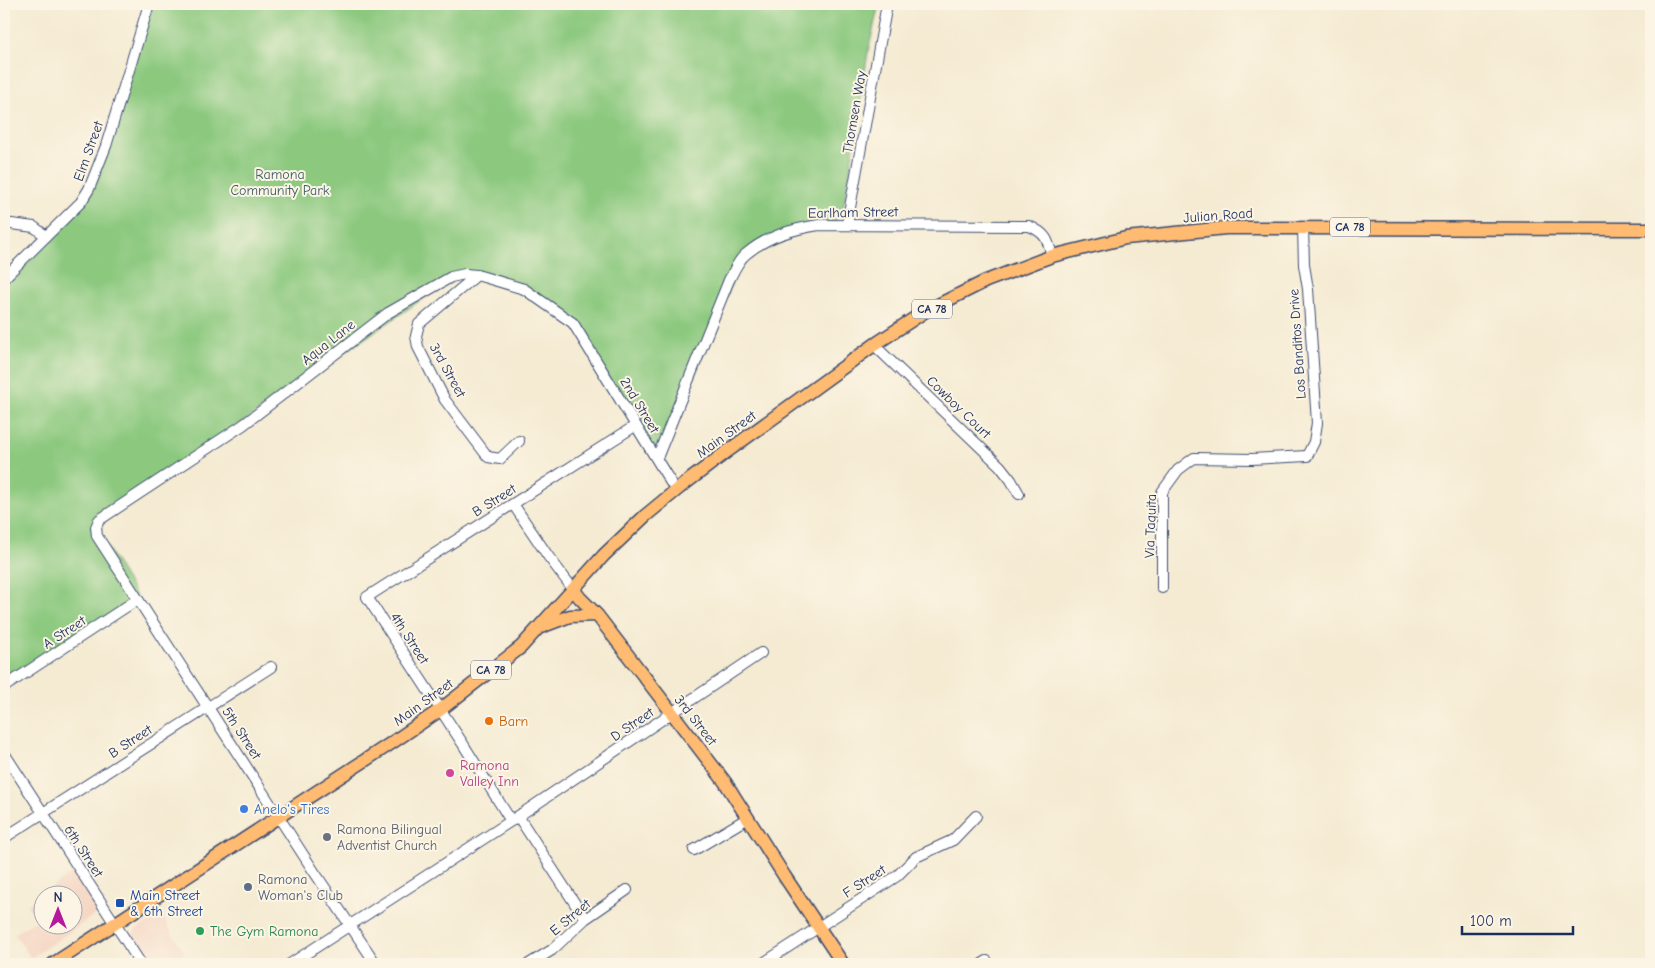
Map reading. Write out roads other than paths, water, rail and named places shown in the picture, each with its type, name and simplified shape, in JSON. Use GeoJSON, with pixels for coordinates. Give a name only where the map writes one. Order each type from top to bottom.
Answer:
{"type":"FeatureCollection","features":[{"type":"Feature","properties":{"kind":"main road","name":"Julian Road"},"geometry":{"type":"LineString","coordinates":[[823,382],[924,312],[986,281],[1052,256],[1144,235],[1226,228],[1303,227],[1651,229]]}},
{"type":"Feature","properties":{"kind":"main road","name":"Main Street"},"geometry":{"type":"LineString","coordinates":[[53,964],[440,710],[521,647],[573,589],[645,516],[725,453],[823,382]]}},
{"type":"Feature","properties":{"kind":"main road","name":"3rd Street"},"geometry":{"type":"LineString","coordinates":[[573,589],[597,616],[725,782],[843,964]]}},
{"type":"Feature","properties":{"kind":"main road"},"geometry":{"type":"LineString","coordinates":[[539,627],[570,616],[597,616]]}},
{"type":"Feature","properties":{"kind":"street","name":"Elm Street"},"geometry":{"type":"LineString","coordinates":[[4,278],[81,202],[89,189],[106,146],[148,4]]}},
{"type":"Feature","properties":{"kind":"street","name":"Thomsen Way"},"geometry":{"type":"LineString","coordinates":[[847,224],[887,4]]}},
{"type":"Feature","properties":{"kind":"street"},"geometry":{"type":"LineString","coordinates":[[4,223],[34,227],[46,236]]}},
{"type":"Feature","properties":{"kind":"street","name":"Earlham Street"},"geometry":{"type":"LineString","coordinates":[[657,458],[728,280],[746,254],[769,239],[794,229],[819,225],[1029,226],[1038,230],[1048,239],[1052,256]]}},
{"type":"Feature","properties":{"kind":"street","name":"Los Banditos Drive"},"geometry":{"type":"LineString","coordinates":[[1178,470],[1194,458],[1252,459],[1307,456],[1314,442],[1317,423],[1308,290],[1304,265],[1303,227]]}},
{"type":"Feature","properties":{"kind":"street","name":"Aqua Lane"},"geometry":{"type":"LineString","coordinates":[[103,517],[243,425],[388,313],[451,277],[465,274],[477,275],[524,289],[573,323],[581,333]]}},
{"type":"Feature","properties":{"kind":"street","name":"3rd Street"},"geometry":{"type":"LineString","coordinates":[[477,275],[419,324],[416,336],[418,347],[445,400],[488,457],[500,459],[519,441]]}},
{"type":"Feature","properties":{"kind":"street","name":"2nd Street"},"geometry":{"type":"LineString","coordinates":[[581,333],[635,426],[657,458],[676,491]]}},
{"type":"Feature","properties":{"kind":"street","name":"Cowboy Court"},"geometry":{"type":"LineString","coordinates":[[874,345],[1000,466],[1011,480],[1018,494]]}},
{"type":"Feature","properties":{"kind":"street","name":"B Street"},"geometry":{"type":"LineString","coordinates":[[367,597],[635,426]]}},
{"type":"Feature","properties":{"kind":"street","name":"Via Taquita"},"geometry":{"type":"LineString","coordinates":[[1162,588],[1162,492],[1178,470]]}},
{"type":"Feature","properties":{"kind":"street","name":"3rd Street"},"geometry":{"type":"LineString","coordinates":[[513,504],[573,589]]}},
{"type":"Feature","properties":{"kind":"street","name":"5th Street"},"geometry":{"type":"LineString","coordinates":[[103,517],[99,520],[96,527],[97,536],[376,964]]}},
{"type":"Feature","properties":{"kind":"street","name":"4th Street"},"geometry":{"type":"LineString","coordinates":[[367,597],[463,744],[585,919]]}},
{"type":"Feature","properties":{"kind":"street","name":"A Street"},"geometry":{"type":"LineString","coordinates":[[4,687],[138,599]]}},
{"type":"Feature","properties":{"kind":"street","name":"D Street"},"geometry":{"type":"LineString","coordinates":[[290,964],[762,653]]}},
{"type":"Feature","properties":{"kind":"street","name":"B Street"},"geometry":{"type":"LineString","coordinates":[[4,838],[271,666]]}},
{"type":"Feature","properties":{"kind":"street","name":"6th Street"},"geometry":{"type":"LineString","coordinates":[[4,753],[141,964]]}},
{"type":"Feature","properties":{"kind":"street","name":"F Street"},"geometry":{"type":"LineString","coordinates":[[762,964],[897,876],[916,857],[953,840],[976,816]]}},
{"type":"Feature","properties":{"kind":"street"},"geometry":{"type":"LineString","coordinates":[[694,850],[748,818]]}},
{"type":"Feature","properties":{"kind":"street","name":"E Street"},"geometry":{"type":"LineString","coordinates":[[529,964],[552,950],[585,919],[628,890]]}},
{"type":"Feature","properties":{"kind":"place","name":"Barn"},"geometry":{"type":"Point","coordinates":[489,721]}},
{"type":"Feature","properties":{"kind":"place","name":"Ramona Valley Inn"},"geometry":{"type":"Point","coordinates":[450,773]}},
{"type":"Feature","properties":{"kind":"place","name":"Anelo's Tires"},"geometry":{"type":"Point","coordinates":[244,809]}},
{"type":"Feature","properties":{"kind":"place","name":"Ramona Bilingual Adventist Church"},"geometry":{"type":"Point","coordinates":[327,837]}},
{"type":"Feature","properties":{"kind":"place","name":"Ramona Woman's Club"},"geometry":{"type":"Point","coordinates":[248,887]}},
{"type":"Feature","properties":{"kind":"place","name":"Main Street & 6th Street"},"geometry":{"type":"Point","coordinates":[120,903]}},
{"type":"Feature","properties":{"kind":"place","name":"The Gym Ramona"},"geometry":{"type":"Point","coordinates":[200,931]}},
{"type":"Feature","properties":{"kind":"park label","name":"Ramona Community Park"},"geometry":{"type":"Point","coordinates":[280,182]}}]}
